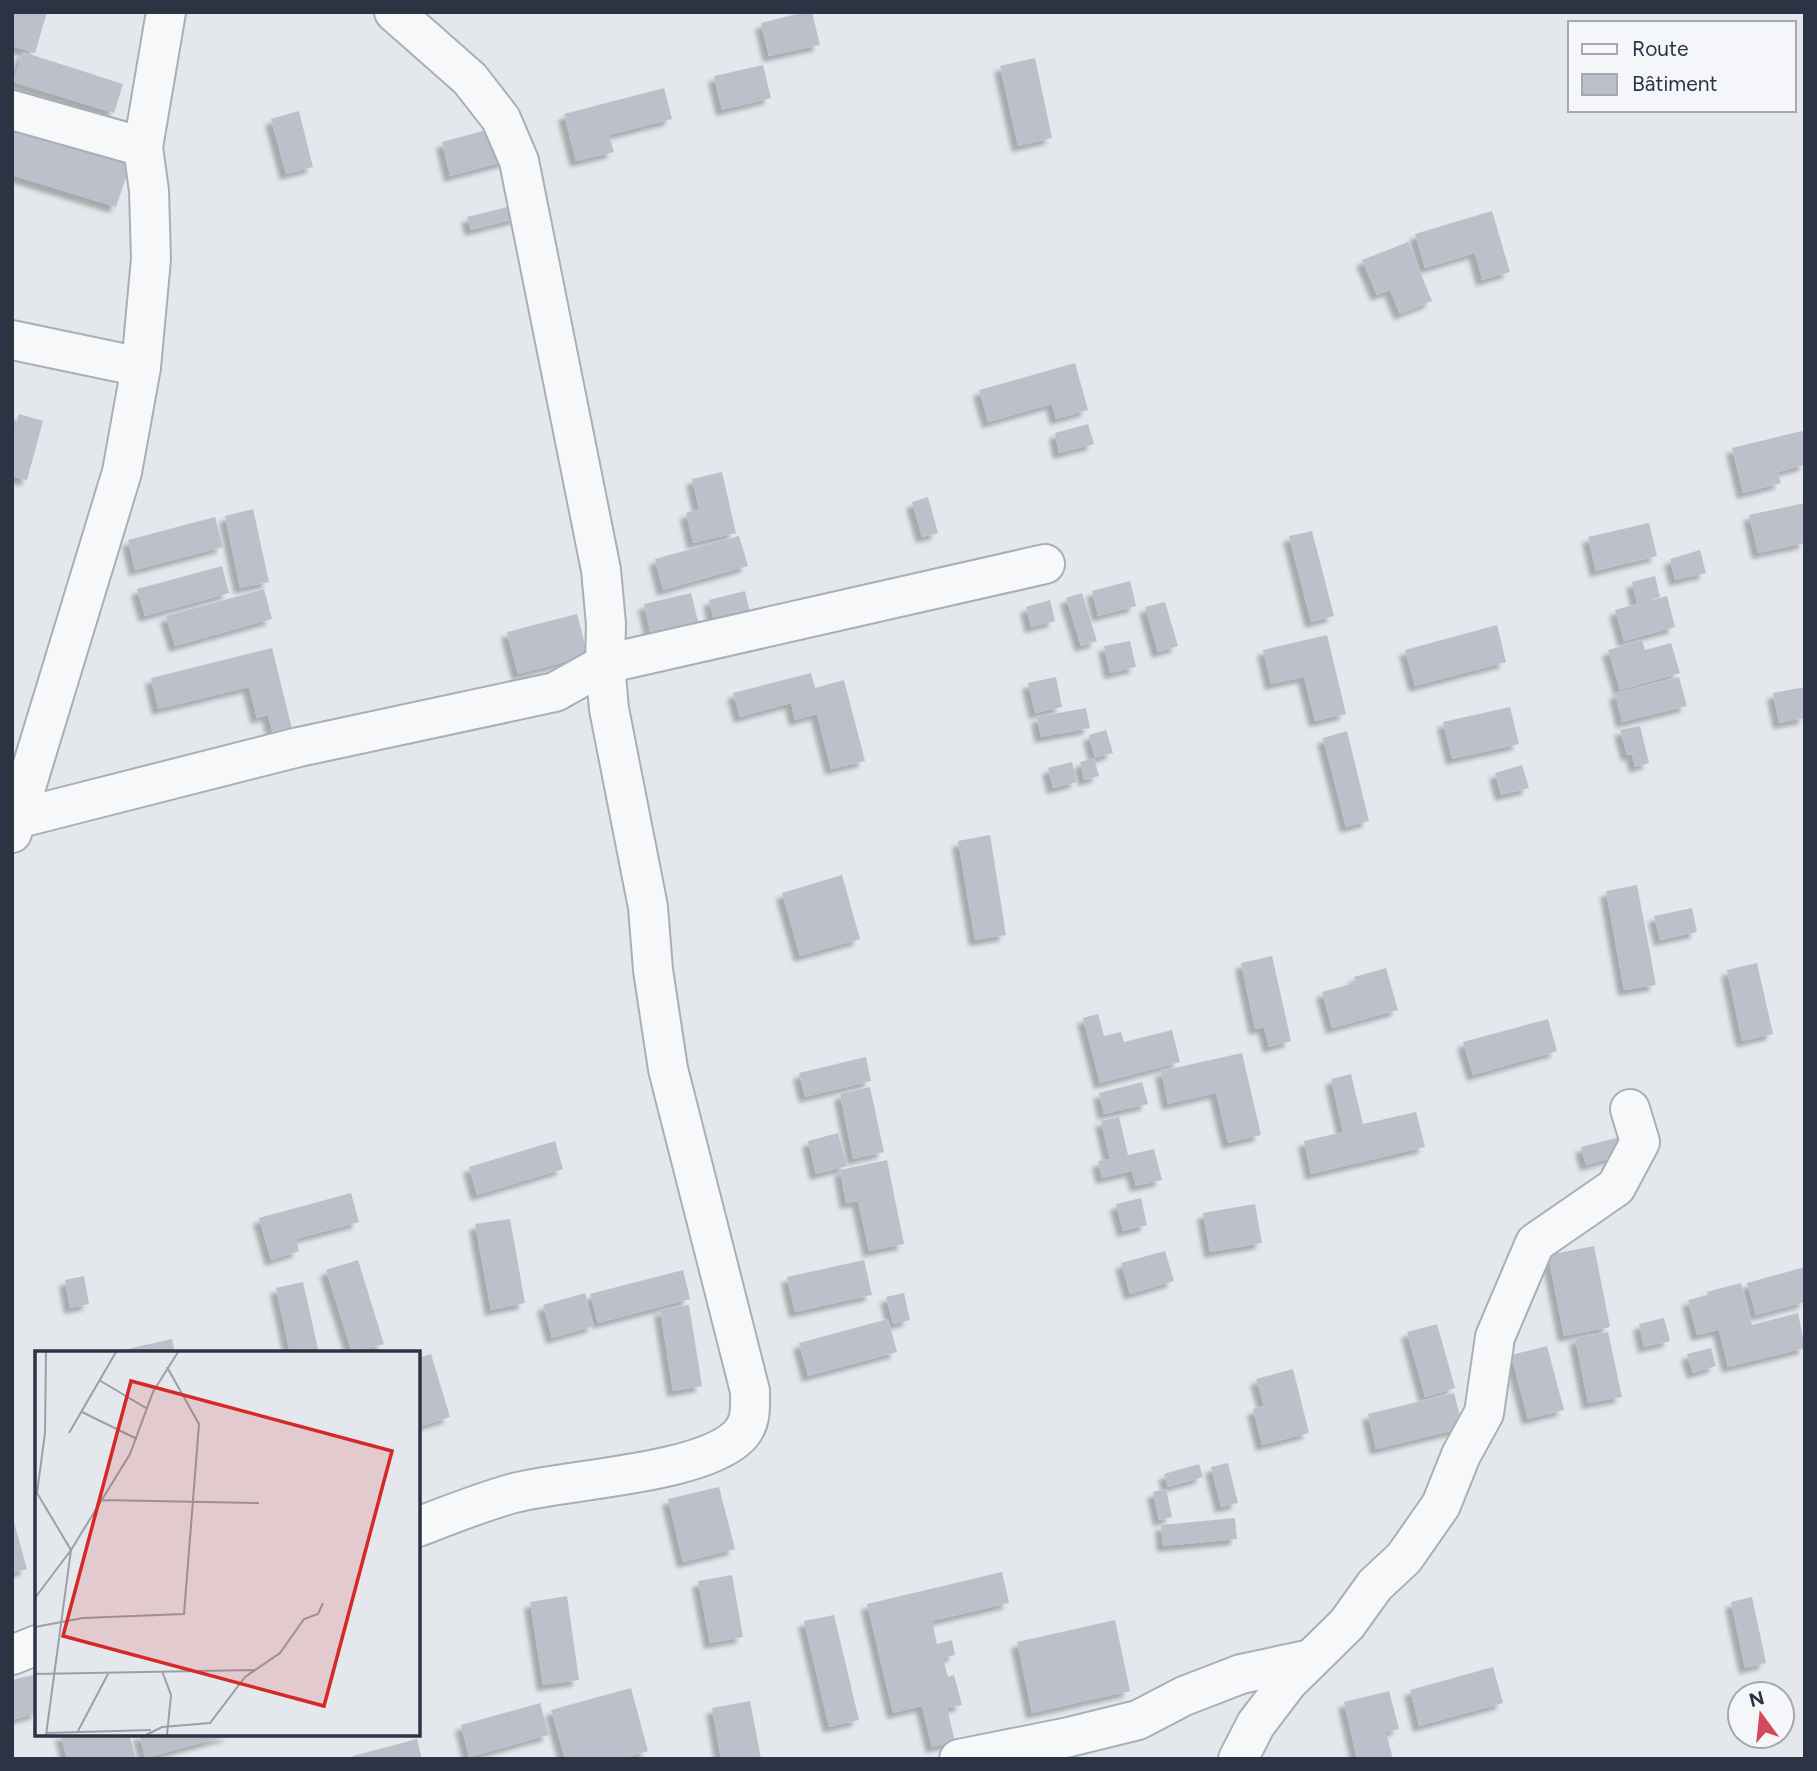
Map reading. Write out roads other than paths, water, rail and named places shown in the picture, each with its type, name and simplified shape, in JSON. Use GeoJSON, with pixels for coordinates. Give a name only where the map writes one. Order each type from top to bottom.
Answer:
{"type":"FeatureCollection","features":[{"type":"Feature","properties":{"kind":"street"},"geometry":{"type":"LineString","coordinates":[[14,826],[122,472],[141,367],[151,259],[149,191],[143,147],[166,12]]}},
{"type":"Feature","properties":{"kind":"street"},"geometry":{"type":"LineString","coordinates":[[394,12],[470,79],[501,119],[519,161],[601,570],[609,709],[648,907],[653,970],[668,1069],[750,1391],[750,1419],[740,1435],[722,1449],[685,1463],[514,1493],[420,1526]]}},
{"type":"Feature","properties":{"kind":"street"},"geometry":{"type":"LineString","coordinates":[[12,110],[143,147]]}},
{"type":"Feature","properties":{"kind":"street"},"geometry":{"type":"LineString","coordinates":[[12,340],[141,367]]}},
{"type":"Feature","properties":{"kind":"street"},"geometry":{"type":"LineString","coordinates":[[14,826],[299,747],[555,692],[605,664],[1045,564]]}},
{"type":"Feature","properties":{"kind":"street"},"geometry":{"type":"LineString","coordinates":[[1238,1759],[1256,1724],[1288,1682],[1347,1624],[1375,1585],[1404,1558],[1441,1505],[1461,1455],[1484,1413],[1495,1337],[1535,1243],[1616,1187],[1640,1142],[1630,1109]]}},
{"type":"Feature","properties":{"kind":"street"},"geometry":{"type":"LineString","coordinates":[[12,1655],[35,1646]]}},
{"type":"Feature","properties":{"kind":"street"},"geometry":{"type":"LineString","coordinates":[[959,1759],[1138,1720],[1184,1696],[1241,1674],[1311,1659]]}}]}
